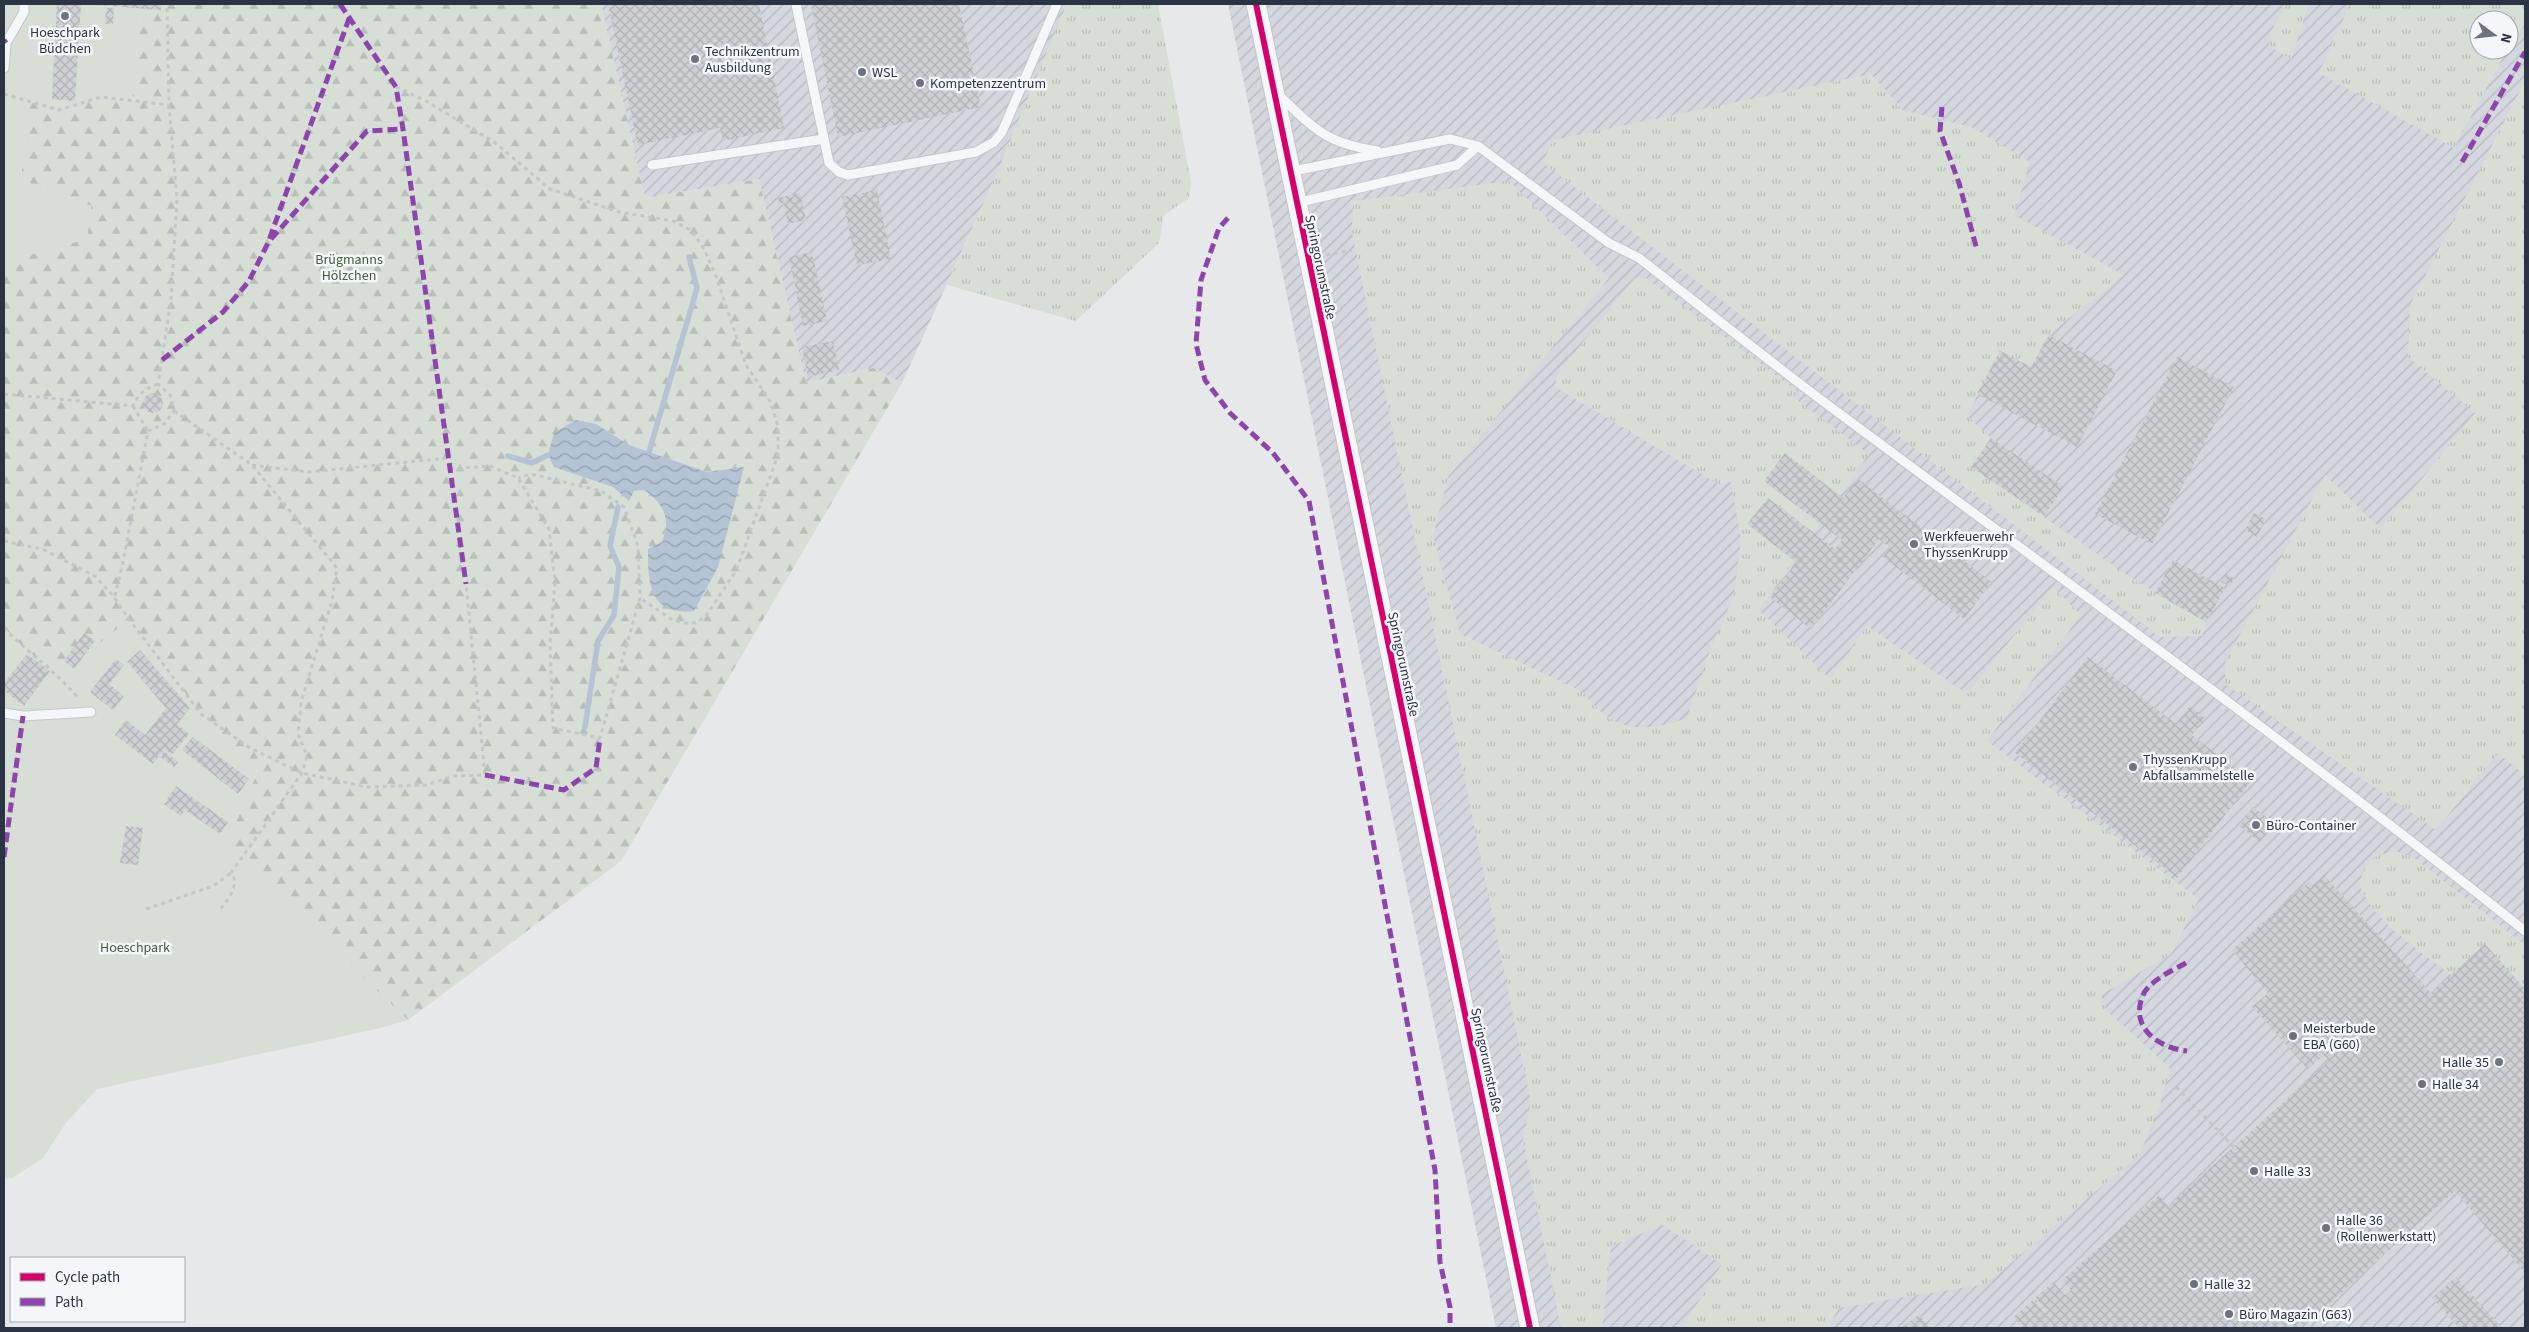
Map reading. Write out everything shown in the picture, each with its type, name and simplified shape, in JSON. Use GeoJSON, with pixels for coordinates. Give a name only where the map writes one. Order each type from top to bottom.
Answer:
{"type":"FeatureCollection","features":[{"type":"Feature","properties":{"kind":"street","name":"Springorumstraße"},"geometry":{"type":"LineString","coordinates":[[1256,4],[1289,172],[1530,1328]]}},
{"type":"Feature","properties":{"kind":"lane"},"geometry":{"type":"LineString","coordinates":[[4,68],[6,43],[24,12],[24,4]]}},
{"type":"Feature","properties":{"kind":"lane"},"geometry":{"type":"LineString","coordinates":[[796,4],[829,163],[839,172],[848,175],[976,152],[986,148],[1002,132],[1057,4]]}},
{"type":"Feature","properties":{"kind":"lane"},"geometry":{"type":"LineString","coordinates":[[1273,90],[1318,132],[1356,148],[1385,152]]}},
{"type":"Feature","properties":{"kind":"lane"},"geometry":{"type":"LineString","coordinates":[[652,165],[824,138]]}},
{"type":"Feature","properties":{"kind":"lane"},"geometry":{"type":"LineString","coordinates":[[1289,172],[1450,139],[1478,146],[1610,243],[1639,258],[1818,397],[2049,567],[2439,862],[2525,931]]}},
{"type":"Feature","properties":{"kind":"lane"},"geometry":{"type":"LineString","coordinates":[[1296,204],[1457,165],[1478,146]]}},
{"type":"Feature","properties":{"kind":"lane"},"geometry":{"type":"LineString","coordinates":[[4,713],[23,716],[91,712]]}},
{"type":"Feature","properties":{"kind":"path"},"geometry":{"type":"LineString","coordinates":[[158,384],[171,300],[177,199],[169,105],[167,4]]}},
{"type":"Feature","properties":{"kind":"path"},"geometry":{"type":"LineString","coordinates":[[396,87],[426,101],[494,142],[550,189],[619,212],[673,221],[690,230],[704,249],[716,276],[746,366],[770,401],[778,426],[778,454],[736,571],[706,616],[696,623],[684,623],[671,619],[640,598]]}},
{"type":"Feature","properties":{"kind":"path"},"geometry":{"type":"LineString","coordinates":[[4,94],[59,110],[101,97],[169,105]]}},
{"type":"Feature","properties":{"kind":"path"},"geometry":{"type":"LineString","coordinates":[[133,406],[142,392],[158,384]]}},
{"type":"Feature","properties":{"kind":"path"},"geometry":{"type":"LineString","coordinates":[[146,909],[213,886],[230,873],[302,773],[307,756],[298,734],[301,702],[332,601],[337,568],[252,465],[174,411],[170,395],[158,384]]}},
{"type":"Feature","properties":{"kind":"path"},"geometry":{"type":"LineString","coordinates":[[4,394],[133,406]]}},
{"type":"Feature","properties":{"kind":"path"},"geometry":{"type":"LineString","coordinates":[[114,597],[123,562],[148,431],[133,406]]}},
{"type":"Feature","properties":{"kind":"path"},"geometry":{"type":"LineString","coordinates":[[148,431],[164,424],[174,411]]}},
{"type":"Feature","properties":{"kind":"path"},"geometry":{"type":"LineString","coordinates":[[252,465],[309,472],[448,458]]}},
{"type":"Feature","properties":{"kind":"path"},"geometry":{"type":"LineString","coordinates":[[450,470],[490,466],[518,478],[549,529],[555,582],[550,644],[553,728],[600,738],[640,598],[638,546],[624,507],[601,492],[531,474],[518,478]]}},
{"type":"Feature","properties":{"kind":"path"},"geometry":{"type":"LineString","coordinates":[[4,541],[42,549],[95,576],[114,597],[128,619],[201,714],[250,748],[302,773],[366,787],[426,785],[454,776],[485,775],[466,584]]}},
{"type":"Feature","properties":{"kind":"path"},"geometry":{"type":"LineString","coordinates":[[4,628],[25,649],[60,676],[91,712]]}},
{"type":"Feature","properties":{"kind":"path"},"geometry":{"type":"LineString","coordinates":[[220,910],[232,891],[234,882],[230,873]]}},
{"type":"Feature","properties":{"kind":"path"},"geometry":{"type":"LineString","coordinates":[[2176,1087],[2234,1147]]}},
{"type":"Feature","properties":{"kind":"shaded area"},"geometry":{"type":"Polygon","coordinates":[[[601,4],[1067,4],[995,178],[902,383],[873,368],[806,383],[759,179],[645,198],[601,4]]]}},
{"type":"Feature","properties":{"kind":"shaded area"},"geometry":{"type":"Polygon","coordinates":[[[1228,4],[2525,4],[2525,1328],[1496,1328],[1228,4]]]}},
{"type":"Feature","properties":{"kind":"green space"},"geometry":{"type":"Polygon","coordinates":[[[4,4],[141,4],[132,101],[101,97],[59,110],[28,101],[21,180],[91,206],[87,239],[4,262],[4,4]]]}},
{"type":"Feature","properties":{"kind":"green space","name":"Brügmanns Hölzchen"},"geometry":{"type":"Polygon","coordinates":[[[141,4],[601,4],[645,198],[759,179],[806,383],[873,368],[902,383],[621,861],[408,1020],[243,863],[224,849],[258,771],[201,714],[129,620],[60,676],[25,649],[4,628],[4,262],[87,239],[91,206],[21,180],[28,101],[59,110],[101,97],[132,100],[141,4]],[[596,424],[613,487],[628,500],[633,491],[644,490],[656,500],[662,511],[665,521],[665,532],[648,581],[707,472],[628,445],[596,424]]]}},
{"type":"Feature","properties":{"kind":"green space"},"geometry":{"type":"Polygon","coordinates":[[[1067,4],[1158,4],[1191,183],[1189,198],[1164,215],[1159,243],[1076,321],[947,285],[995,178],[1067,4]]]}},
{"type":"Feature","properties":{"kind":"green space"},"geometry":{"type":"Polygon","coordinates":[[[2286,4],[2309,4],[2291,59],[2270,47],[2269,35],[2286,4]]]}},
{"type":"Feature","properties":{"kind":"green space"},"geometry":{"type":"Polygon","coordinates":[[[2350,4],[2525,4],[2525,24],[2519,33],[2519,10],[2469,10],[2469,60],[2502,60],[2454,148],[2319,73],[2350,4]]]}},
{"type":"Feature","properties":{"kind":"green space"},"geometry":{"type":"Polygon","coordinates":[[[1871,74],[1903,110],[1971,127],[2030,162],[2014,215],[2124,275],[2049,334],[2031,367],[2000,351],[1967,416],[1991,438],[1972,467],[2136,581],[2206,622],[2202,636],[2160,637],[1543,163],[1553,140],[1871,74]]]}},
{"type":"Feature","properties":{"kind":"green space"},"geometry":{"type":"Polygon","coordinates":[[[2525,81],[2525,775],[2498,753],[2436,830],[2225,684],[2225,663],[2325,475],[2381,529],[2475,413],[2408,357],[2410,305],[2525,81]]]}},
{"type":"Feature","properties":{"kind":"green space"},"geometry":{"type":"Polygon","coordinates":[[[1509,181],[1609,278],[1448,477],[1433,536],[1460,634],[1583,692],[1594,705],[1617,722],[1629,726],[1642,727],[1671,723],[1687,718],[1710,650],[1734,596],[1741,539],[1731,482],[1718,484],[1555,387],[1557,374],[1635,278],[1646,278],[1797,391],[1793,397],[1869,454],[1759,610],[1830,679],[1867,626],[1967,694],[2053,587],[2081,615],[1987,741],[2199,899],[2171,954],[2101,995],[2105,1009],[2170,1068],[2159,1109],[2139,1155],[1986,1284],[1838,1308],[1829,1328],[1682,1328],[1722,1264],[1663,1225],[1611,1246],[1602,1328],[1561,1328],[1523,1139],[1531,1102],[1352,233],[1353,201],[1509,181]]]}},
{"type":"Feature","properties":{"kind":"green space","name":"Hoeschpark"},"geometry":{"type":"Polygon","coordinates":[[[129,619],[201,714],[258,771],[224,849],[243,863],[408,1020],[376,1029],[97,1089],[65,1124],[43,1158],[12,1178],[4,1179],[4,628],[25,649],[60,676],[129,619]]]}},
{"type":"Feature","properties":{"kind":"green space"},"geometry":{"type":"Polygon","coordinates":[[[2394,851],[2412,856],[2525,945],[2525,989],[2485,944],[2451,975],[2387,924],[2366,898],[2359,884],[2364,870],[2370,861],[2380,855],[2394,851]]]}},
{"type":"Feature","properties":{"kind":"water"},"geometry":{"type":"Polygon","coordinates":[[[576,420],[596,424],[629,445],[707,472],[744,467],[718,567],[694,611],[679,611],[668,608],[660,603],[654,595],[649,574],[648,549],[662,542],[666,526],[664,513],[657,501],[644,490],[634,491],[629,501],[613,487],[554,467],[548,455],[554,433],[576,420]]]}},
{"type":"Feature","properties":{"kind":"building"},"geometry":{"type":"Polygon","coordinates":[[[57,4],[81,4],[75,101],[52,99],[54,56],[41,55],[42,41],[55,42],[57,4]]]}},
{"type":"Feature","properties":{"kind":"building"},"geometry":{"type":"Polygon","coordinates":[[[85,4],[161,4],[161,10],[85,4]]]}},
{"type":"Feature","properties":{"kind":"building","name":"Technikzentrum Ausbildung"},"geometry":{"type":"Polygon","coordinates":[[[608,4],[759,4],[784,128],[723,141],[720,128],[638,145],[608,4]]]}},
{"type":"Feature","properties":{"kind":"building"},"geometry":{"type":"Polygon","coordinates":[[[811,4],[959,4],[981,107],[838,137],[811,4]]]}},
{"type":"Feature","properties":{"kind":"building"},"geometry":{"type":"Polygon","coordinates":[[[106,8],[114,8],[113,24],[105,24],[106,8]]]}},
{"type":"Feature","properties":{"kind":"building"},"geometry":{"type":"Polygon","coordinates":[[[877,190],[891,259],[857,265],[842,197],[877,190]]]}},
{"type":"Feature","properties":{"kind":"building"},"geometry":{"type":"Polygon","coordinates":[[[800,193],[806,220],[788,224],[784,203],[779,204],[778,198],[800,193]]]}},
{"type":"Feature","properties":{"kind":"building"},"geometry":{"type":"Polygon","coordinates":[[[812,252],[827,321],[803,326],[789,257],[812,252]]]}},
{"type":"Feature","properties":{"kind":"building"},"geometry":{"type":"Polygon","coordinates":[[[2049,335],[2117,371],[2077,447],[1977,394],[2000,351],[2031,367],[2049,335]]]}},
{"type":"Feature","properties":{"kind":"building"},"geometry":{"type":"Polygon","coordinates":[[[833,341],[839,370],[808,377],[802,347],[833,341]]]}},
{"type":"Feature","properties":{"kind":"building"},"geometry":{"type":"Polygon","coordinates":[[[2177,357],[2234,387],[2152,544],[2095,514],[2177,357]]]}},
{"type":"Feature","properties":{"kind":"building"},"geometry":{"type":"Polygon","coordinates":[[[149,393],[157,393],[163,399],[163,407],[157,413],[149,413],[143,407],[143,399],[149,393]]]}},
{"type":"Feature","properties":{"kind":"building"},"geometry":{"type":"Polygon","coordinates":[[[1991,438],[2064,487],[2044,516],[1971,467],[1991,438]]]}},
{"type":"Feature","properties":{"kind":"building","name":"Werkfeuerwehr ThyssenKrupp"},"geometry":{"type":"Polygon","coordinates":[[[1785,453],[1843,498],[1858,479],[1992,582],[1964,619],[1883,557],[1890,547],[1879,539],[1811,629],[1770,597],[1796,562],[1747,524],[1768,498],[1835,549],[1842,540],[1764,481],[1785,453]]]}},
{"type":"Feature","properties":{"kind":"building"},"geometry":{"type":"Polygon","coordinates":[[[2254,513],[2266,519],[2257,537],[2245,530],[2254,513]]]}},
{"type":"Feature","properties":{"kind":"building"},"geometry":{"type":"Polygon","coordinates":[[[2173,560],[2225,588],[2206,622],[2155,593],[2173,560]]]}},
{"type":"Feature","properties":{"kind":"building"},"geometry":{"type":"Polygon","coordinates":[[[2226,574],[2234,578],[2230,587],[2221,582],[2226,574]]]}},
{"type":"Feature","properties":{"kind":"building"},"geometry":{"type":"Polygon","coordinates":[[[84,633],[95,641],[74,669],[64,661],[84,633]]]}},
{"type":"Feature","properties":{"kind":"building"},"geometry":{"type":"Polygon","coordinates":[[[140,650],[190,708],[177,724],[189,734],[172,755],[164,749],[153,764],[115,735],[126,720],[145,735],[166,708],[127,662],[140,650]]]}},
{"type":"Feature","properties":{"kind":"building"},"geometry":{"type":"Polygon","coordinates":[[[27,654],[50,671],[24,706],[4,690],[4,683],[27,654]]]}},
{"type":"Feature","properties":{"kind":"building","name":"ThyssenKrupp Abfallsammelstelle"},"geometry":{"type":"Polygon","coordinates":[[[2088,657],[2176,724],[2190,706],[2205,718],[2192,735],[2251,781],[2177,878],[2015,753],[2088,657]]]}},
{"type":"Feature","properties":{"kind":"building"},"geometry":{"type":"Polygon","coordinates":[[[116,659],[124,665],[109,684],[124,696],[113,710],[90,692],[116,659]]]}},
{"type":"Feature","properties":{"kind":"building"},"geometry":{"type":"Polygon","coordinates":[[[193,737],[249,779],[238,794],[182,750],[193,737]]]}},
{"type":"Feature","properties":{"kind":"building"},"geometry":{"type":"Polygon","coordinates":[[[164,751],[178,762],[174,767],[160,757],[164,751]]]}},
{"type":"Feature","properties":{"kind":"building"},"geometry":{"type":"Polygon","coordinates":[[[176,786],[228,822],[220,834],[185,810],[181,816],[164,804],[176,786]]]}},
{"type":"Feature","properties":{"kind":"building","name":"Büro-Container"},"geometry":{"type":"Polygon","coordinates":[[[2253,807],[2274,823],[2260,842],[2239,826],[2253,807]]]}},
{"type":"Feature","properties":{"kind":"building"},"geometry":{"type":"Polygon","coordinates":[[[126,826],[143,828],[138,865],[120,863],[126,826]]]}},
{"type":"Feature","properties":{"kind":"building"},"geometry":{"type":"Polygon","coordinates":[[[2324,875],[2431,993],[2485,944],[2525,989],[2525,1273],[2455,1191],[2302,1328],[2253,1328],[2251,1326],[2249,1328],[2023,1328],[2014,1317],[2033,1300],[2044,1313],[2047,1311],[2035,1298],[2053,1282],[2065,1295],[2071,1290],[2062,1280],[2159,1195],[2168,1206],[2329,1061],[2324,1055],[2308,1069],[2252,1007],[2268,993],[2232,950],[2309,882],[2314,885],[2324,875]]]}},
{"type":"Feature","properties":{"kind":"building"},"geometry":{"type":"Polygon","coordinates":[[[2456,1277],[2502,1328],[2459,1328],[2432,1298],[2456,1277]]]}},
{"type":"Feature","properties":{"kind":"building"},"geometry":{"type":"Polygon","coordinates":[[[1919,1315],[1930,1327],[1901,1328],[1919,1315]]]}},
{"type":"Feature","properties":{"kind":"waterway"},"geometry":{"type":"LineString","coordinates":[[649,452],[697,288],[689,257]]}},
{"type":"Feature","properties":{"kind":"waterway"},"geometry":{"type":"LineString","coordinates":[[508,456],[532,463],[548,455]]}},
{"type":"Feature","properties":{"kind":"waterway"},"geometry":{"type":"LineString","coordinates":[[585,727],[598,641],[614,615],[619,567],[610,546],[618,507]]}},
{"type":"Feature","properties":{"kind":"marked path"},"geometry":{"type":"LineString","coordinates":[[340,4],[396,87],[466,584]]}},
{"type":"Feature","properties":{"kind":"marked path"},"geometry":{"type":"LineString","coordinates":[[162,360],[223,312],[249,281],[268,243],[350,16]]}},
{"type":"Feature","properties":{"kind":"marked path"},"geometry":{"type":"LineString","coordinates":[[2462,162],[2525,52]]}},
{"type":"Feature","properties":{"kind":"marked path"},"geometry":{"type":"LineString","coordinates":[[1942,107],[1940,131],[1959,183],[1977,250]]}},
{"type":"Feature","properties":{"kind":"marked path"},"geometry":{"type":"LineString","coordinates":[[271,239],[367,131],[403,129]]}},
{"type":"Feature","properties":{"kind":"marked path"},"geometry":{"type":"LineString","coordinates":[[1228,218],[1219,228],[1201,280],[1196,344],[1205,380],[1230,413],[1273,453],[1309,501],[1435,1170],[1440,1262],[1450,1307],[1450,1328]]}},
{"type":"Feature","properties":{"kind":"marked path"},"geometry":{"type":"LineString","coordinates":[[4,857],[23,716]]}},
{"type":"Feature","properties":{"kind":"marked path"},"geometry":{"type":"LineString","coordinates":[[485,775],[564,790],[596,768],[600,738]]}},
{"type":"Feature","properties":{"kind":"marked path"},"geometry":{"type":"LineString","coordinates":[[2186,963],[2150,985],[2143,995],[2140,1017],[2143,1026],[2157,1041],[2166,1046],[2187,1051]]}},
{"type":"Feature","properties":{"kind":"cycle path"},"geometry":{"type":"LineString","coordinates":[[1256,4],[1530,1328]]}},
{"type":"Feature","properties":{"kind":"place","name":"Hoeschpark Büdchen"},"geometry":{"type":"Point","coordinates":[65,16]}},
{"type":"Feature","properties":{"kind":"place","name":"Technikzentrum Ausbildung"},"geometry":{"type":"Point","coordinates":[695,59]}},
{"type":"Feature","properties":{"kind":"place","name":"WSL"},"geometry":{"type":"Point","coordinates":[862,72]}},
{"type":"Feature","properties":{"kind":"place","name":"Kompetenzzentrum"},"geometry":{"type":"Point","coordinates":[920,83]}},
{"type":"Feature","properties":{"kind":"place","name":"Werkfeuerwehr ThyssenKrupp"},"geometry":{"type":"Point","coordinates":[1914,544]}},
{"type":"Feature","properties":{"kind":"place","name":"ThyssenKrupp Abfallsammelstelle"},"geometry":{"type":"Point","coordinates":[2133,767]}},
{"type":"Feature","properties":{"kind":"place","name":"Büro-Container"},"geometry":{"type":"Point","coordinates":[2256,825]}},
{"type":"Feature","properties":{"kind":"place","name":"Meisterbude EBA (G60)"},"geometry":{"type":"Point","coordinates":[2293,1036]}},
{"type":"Feature","properties":{"kind":"place","name":"Halle 35"},"geometry":{"type":"Point","coordinates":[2499,1062]}},
{"type":"Feature","properties":{"kind":"place","name":"Halle 34"},"geometry":{"type":"Point","coordinates":[2422,1084]}},
{"type":"Feature","properties":{"kind":"place","name":"Halle 33"},"geometry":{"type":"Point","coordinates":[2254,1171]}},
{"type":"Feature","properties":{"kind":"place","name":"Halle 36 (Rollenwerkstatt)"},"geometry":{"type":"Point","coordinates":[2326,1228]}},
{"type":"Feature","properties":{"kind":"place","name":"Halle 32"},"geometry":{"type":"Point","coordinates":[2194,1284]}},
{"type":"Feature","properties":{"kind":"place","name":"Büro Magazin (G63)"},"geometry":{"type":"Point","coordinates":[2229,1314]}}]}
